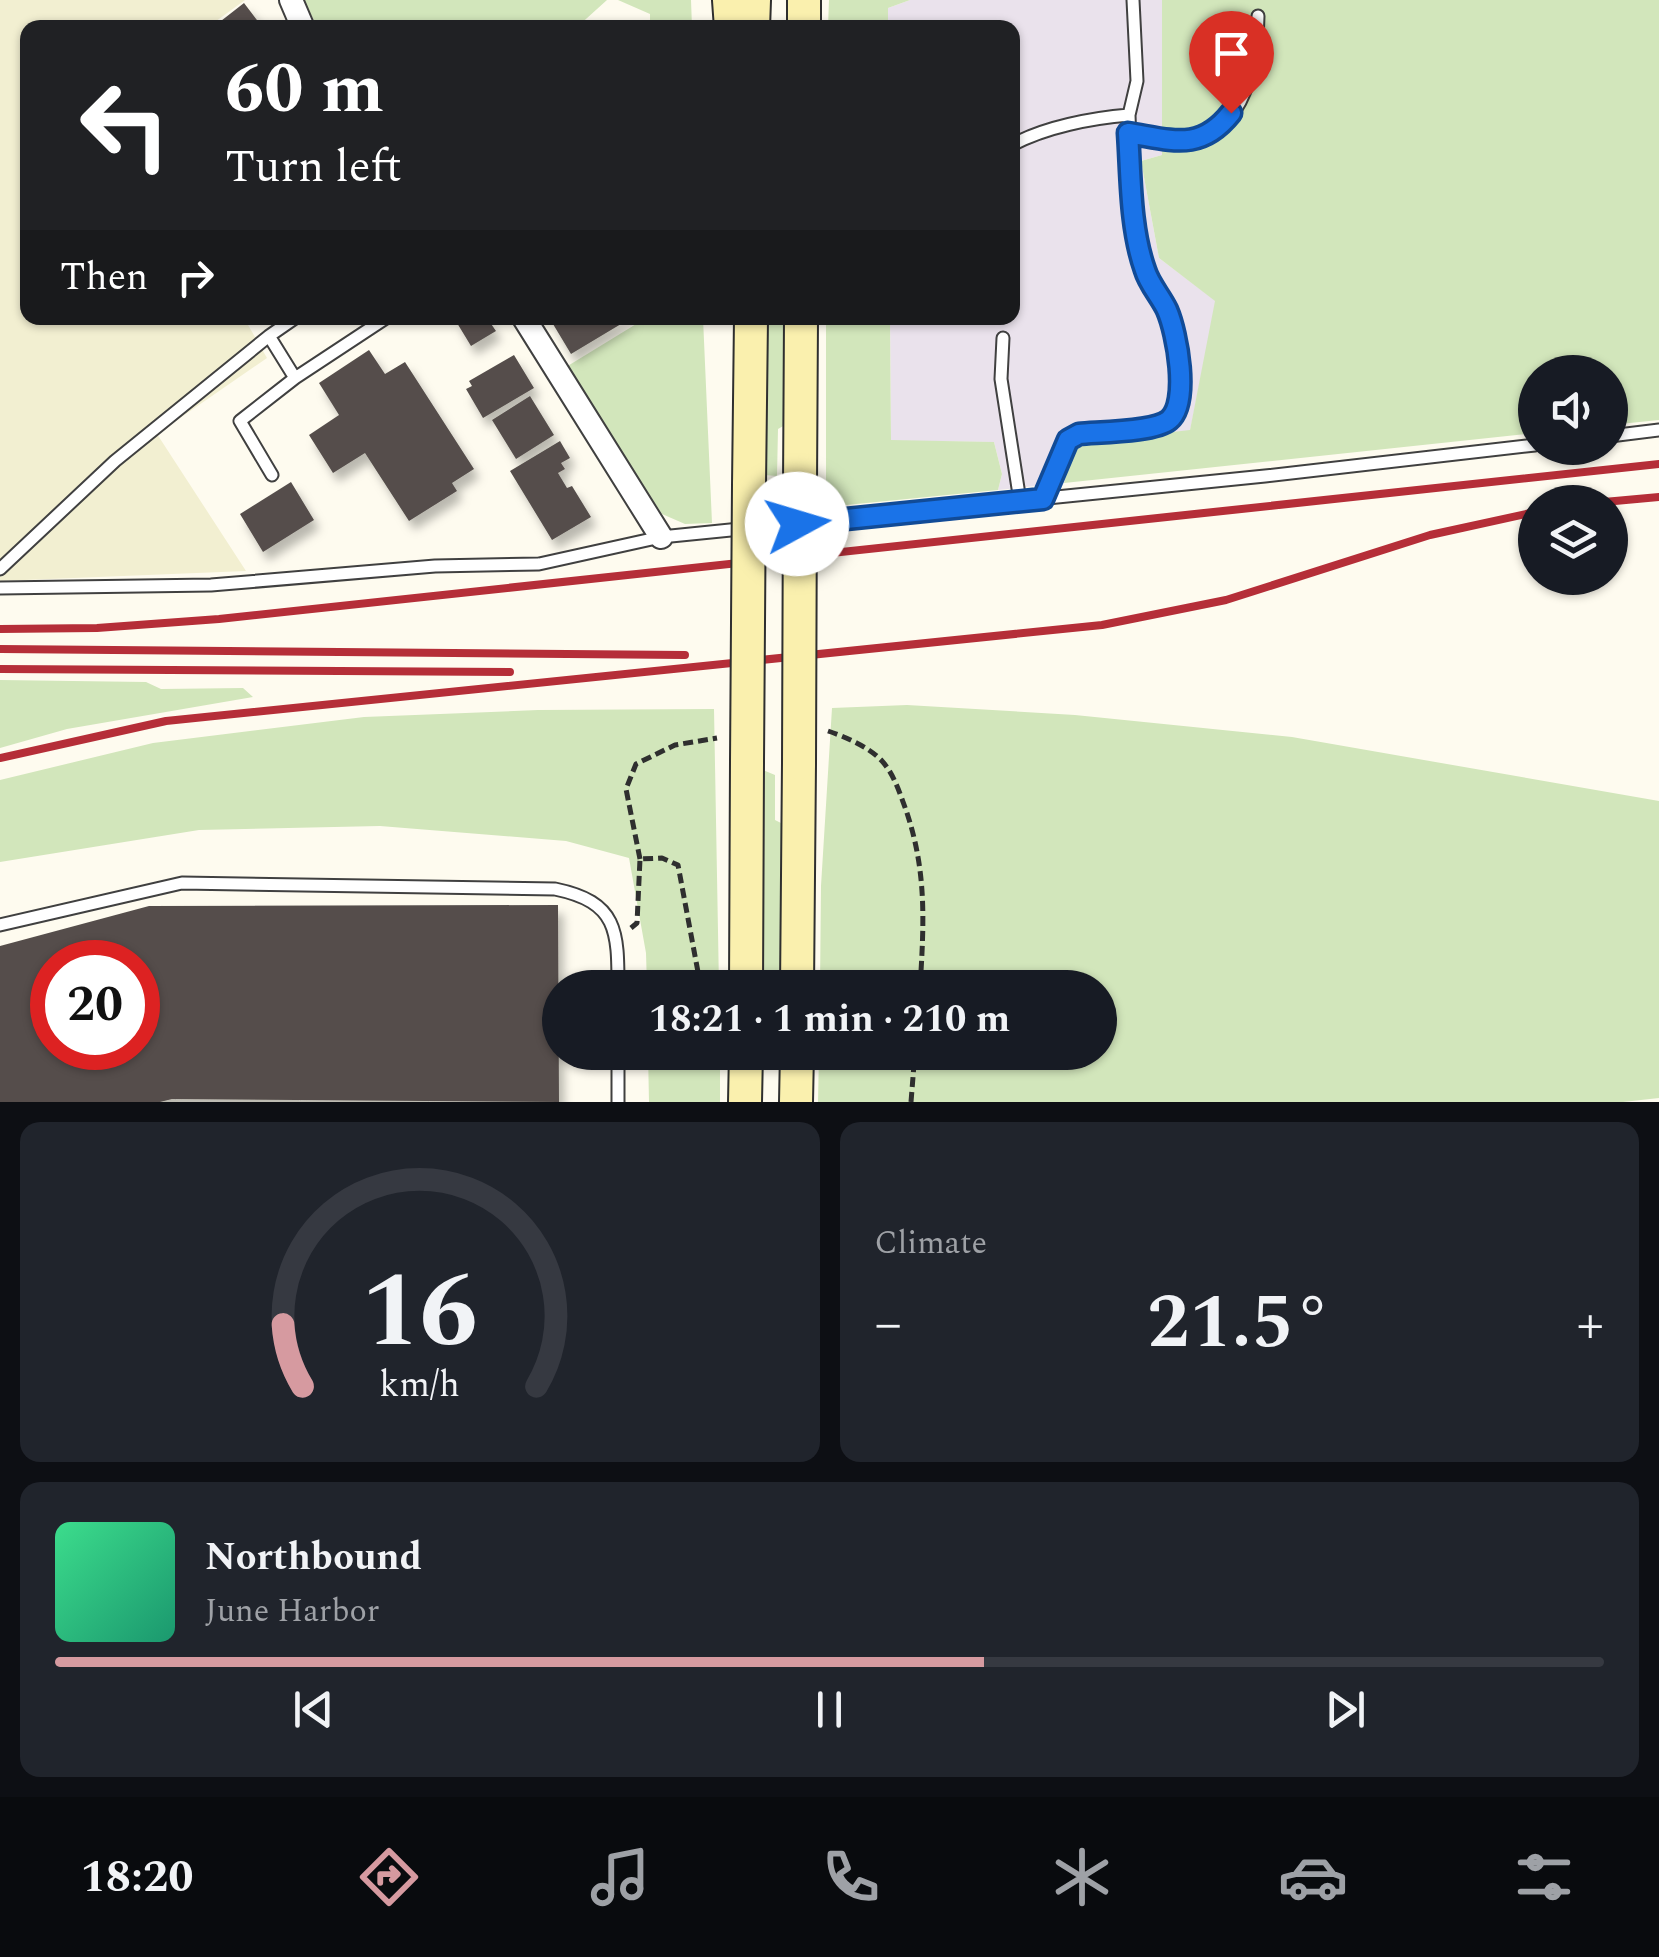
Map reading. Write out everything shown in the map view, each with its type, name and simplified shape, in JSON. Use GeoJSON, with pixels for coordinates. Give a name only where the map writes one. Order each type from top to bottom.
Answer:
{"type":"FeatureCollection","features":[{"type":"Feature","properties":{"kind":"main road"},"geometry":{"type":"LineString","coordinates":[[746,970],[751,325]]}},
{"type":"Feature","properties":{"kind":"main road"},"geometry":{"type":"LineString","coordinates":[[797,970],[802,325]]}},
{"type":"Feature","properties":{"kind":"main road"},"geometry":{"type":"LineString","coordinates":[[746,1070],[746,1102]]}},
{"type":"Feature","properties":{"kind":"main road"},"geometry":{"type":"LineString","coordinates":[[796,1070],[796,1102]]}},
{"type":"Feature","properties":{"kind":"street"},"geometry":{"type":"LineString","coordinates":[[528,325],[661,537]]}},
{"type":"Feature","properties":{"kind":"lane"},"geometry":{"type":"LineString","coordinates":[[1043,499],[1068,440],[1079,434],[1162,425],[1174,417],[1179,403],[1181,367],[1168,312],[1145,271],[1132,195],[1128,133],[1137,80],[1133,0]]}},
{"type":"Feature","properties":{"kind":"lane"},"geometry":{"type":"LineString","coordinates":[[1128,133],[1188,142],[1218,130],[1244,96],[1257,54],[1258,16]]}},
{"type":"Feature","properties":{"kind":"lane"},"geometry":{"type":"LineString","coordinates":[[1020,143],[1042,134],[1129,116]]}},
{"type":"Feature","properties":{"kind":"lane"},"geometry":{"type":"LineString","coordinates":[[0,569],[115,460],[285,325]]}},
{"type":"Feature","properties":{"kind":"lane"},"geometry":{"type":"LineString","coordinates":[[272,475],[240,421],[295,378],[375,325]]}},
{"type":"Feature","properties":{"kind":"lane"},"geometry":{"type":"LineString","coordinates":[[270,336],[295,378]]}},
{"type":"Feature","properties":{"kind":"lane"},"geometry":{"type":"LineString","coordinates":[[1002,338],[1005,410],[1020,501]]}},
{"type":"Feature","properties":{"kind":"lane"},"geometry":{"type":"LineString","coordinates":[[1628,434],[1659,430]]}},
{"type":"Feature","properties":{"kind":"lane"},"geometry":{"type":"LineString","coordinates":[[0,588],[211,585],[436,566],[539,564],[661,537],[1518,446]]}},
{"type":"Feature","properties":{"kind":"lane"},"geometry":{"type":"LineString","coordinates":[[0,925],[182,883],[555,889],[582,894],[606,912],[618,936],[618,970]]}},
{"type":"Feature","properties":{"kind":"lane"},"geometry":{"type":"LineString","coordinates":[[618,1070],[618,1102]]}},
{"type":"Feature","properties":{"kind":"path"},"geometry":{"type":"LineString","coordinates":[[918,847],[925,908],[921,970]]}},
{"type":"Feature","properties":{"kind":"path"},"geometry":{"type":"LineString","coordinates":[[618,936],[638,924],[640,859],[662,858],[678,865],[698,970]]}},
{"type":"Feature","properties":{"kind":"path"},"geometry":{"type":"LineString","coordinates":[[910,1102],[913,1070]]}},
{"type":"Feature","properties":{"kind":"shaded area"},"geometry":{"type":"Polygon","coordinates":[[[0,0],[245,0],[218,20],[20,20],[20,325],[248,325],[267,358],[157,434],[246,571],[0,581],[0,0]]]}},
{"type":"Feature","properties":{"kind":"shaded area"},"geometry":{"type":"Polygon","coordinates":[[[910,0],[1162,0],[1162,155],[1141,161],[1159,258],[1216,301],[1190,431],[1076,443],[1064,483],[998,490],[1002,474],[994,442],[891,441],[890,325],[1020,325],[1020,20],[888,20],[888,8],[910,0]]]}},
{"type":"Feature","properties":{"kind":"green space"},"geometry":{"type":"Polygon","coordinates":[[[304,0],[607,0],[585,20],[314,20],[304,0]]]}},
{"type":"Feature","properties":{"kind":"green space"},"geometry":{"type":"Polygon","coordinates":[[[618,0],[691,0],[692,20],[650,20],[650,14],[618,0]]]}},
{"type":"Feature","properties":{"kind":"green space"},"geometry":{"type":"Polygon","coordinates":[[[829,0],[910,0],[888,8],[888,20],[828,20],[829,0]]]}},
{"type":"Feature","properties":{"kind":"green space"},"geometry":{"type":"Polygon","coordinates":[[[1162,0],[1659,0],[1659,420],[1628,423],[1628,355],[1518,355],[1518,435],[1064,483],[1076,443],[1190,430],[1215,301],[1159,258],[1141,161],[1162,155],[1162,0]]]}},
{"type":"Feature","properties":{"kind":"green space"},"geometry":{"type":"Polygon","coordinates":[[[635,325],[703,325],[712,523],[685,524],[662,514],[566,367],[635,325]]]}},
{"type":"Feature","properties":{"kind":"green space"},"geometry":{"type":"Polygon","coordinates":[[[765,325],[786,325],[785,425],[778,429],[777,476],[764,475],[765,325]]]}},
{"type":"Feature","properties":{"kind":"green space"},"geometry":{"type":"Polygon","coordinates":[[[826,325],[890,325],[891,440],[994,442],[1002,474],[998,490],[826,507],[826,325]]]}},
{"type":"Feature","properties":{"kind":"green space"},"geometry":{"type":"Polygon","coordinates":[[[0,680],[146,682],[161,689],[243,688],[253,697],[67,729],[0,748],[0,680]]]}},
{"type":"Feature","properties":{"kind":"green space"},"geometry":{"type":"Polygon","coordinates":[[[907,705],[1075,715],[1292,737],[1659,801],[1659,1098],[1623,1102],[818,1102],[819,1070],[1117,1070],[1117,970],[820,970],[832,708],[907,705]]]}},
{"type":"Feature","properties":{"kind":"green space"},"geometry":{"type":"Polygon","coordinates":[[[714,709],[719,970],[646,970],[629,858],[566,841],[380,826],[199,830],[0,862],[0,780],[153,743],[364,717],[538,710],[714,709]]]}},
{"type":"Feature","properties":{"kind":"green space"},"geometry":{"type":"Polygon","coordinates":[[[763,770],[775,775],[775,820],[781,823],[780,970],[762,970],[763,770]]]}},
{"type":"Feature","properties":{"kind":"green space"},"geometry":{"type":"Polygon","coordinates":[[[648,1070],[720,1070],[720,1102],[649,1102],[648,1070]]]}},
{"type":"Feature","properties":{"kind":"building"},"geometry":{"type":"Polygon","coordinates":[[[244,3],[257,20],[222,20],[244,3]]]}},
{"type":"Feature","properties":{"kind":"building"},"geometry":{"type":"Polygon","coordinates":[[[458,325],[492,325],[496,331],[471,346],[458,325]]]}},
{"type":"Feature","properties":{"kind":"building"},"geometry":{"type":"Polygon","coordinates":[[[554,325],[619,325],[571,354],[554,325]]]}},
{"type":"Feature","properties":{"kind":"building"},"geometry":{"type":"Polygon","coordinates":[[[369,350],[385,374],[405,362],[474,469],[452,483],[457,491],[409,521],[365,453],[333,473],[309,435],[339,415],[319,383],[369,350]]]}},
{"type":"Feature","properties":{"kind":"building"},"geometry":{"type":"Polygon","coordinates":[[[514,355],[534,388],[483,418],[466,389],[472,386],[469,381],[514,355]]]}},
{"type":"Feature","properties":{"kind":"building"},"geometry":{"type":"Polygon","coordinates":[[[530,396],[554,435],[516,459],[492,420],[530,396]]]}},
{"type":"Feature","properties":{"kind":"building"},"geometry":{"type":"Polygon","coordinates":[[[560,441],[570,458],[561,463],[565,469],[558,473],[567,488],[572,486],[591,517],[552,540],[510,471],[560,441]]]}},
{"type":"Feature","properties":{"kind":"building"},"geometry":{"type":"Polygon","coordinates":[[[291,482],[314,520],[263,552],[240,514],[291,482]]]}},
{"type":"Feature","properties":{"kind":"building"},"geometry":{"type":"Polygon","coordinates":[[[558,905],[558,970],[542,970],[542,1070],[559,1070],[559,1102],[0,1102],[0,946],[149,906],[558,905]]]}},
{"type":"Feature","properties":{"kind":"railway"},"geometry":{"type":"LineString","coordinates":[[0,629],[97,628],[219,619],[1659,464]]}},
{"type":"Feature","properties":{"kind":"railway"},"geometry":{"type":"LineString","coordinates":[[1628,500],[1659,497]]}},
{"type":"Feature","properties":{"kind":"railway"},"geometry":{"type":"LineString","coordinates":[[0,758],[166,721],[1102,625],[1226,600],[1430,535],[1518,516]]}},
{"type":"Feature","properties":{"kind":"railway"},"geometry":{"type":"LineString","coordinates":[[0,649],[685,655]]}},
{"type":"Feature","properties":{"kind":"railway"},"geometry":{"type":"LineString","coordinates":[[0,669],[510,672]]}},
{"type":"Feature","properties":{"kind":"route"},"geometry":{"type":"LineString","coordinates":[[797,524],[1043,499],[1068,440],[1079,434],[1162,425],[1174,417],[1179,403],[1181,367],[1168,312],[1145,271],[1132,195],[1128,133],[1188,142],[1218,130],[1231,113]]}}]}
